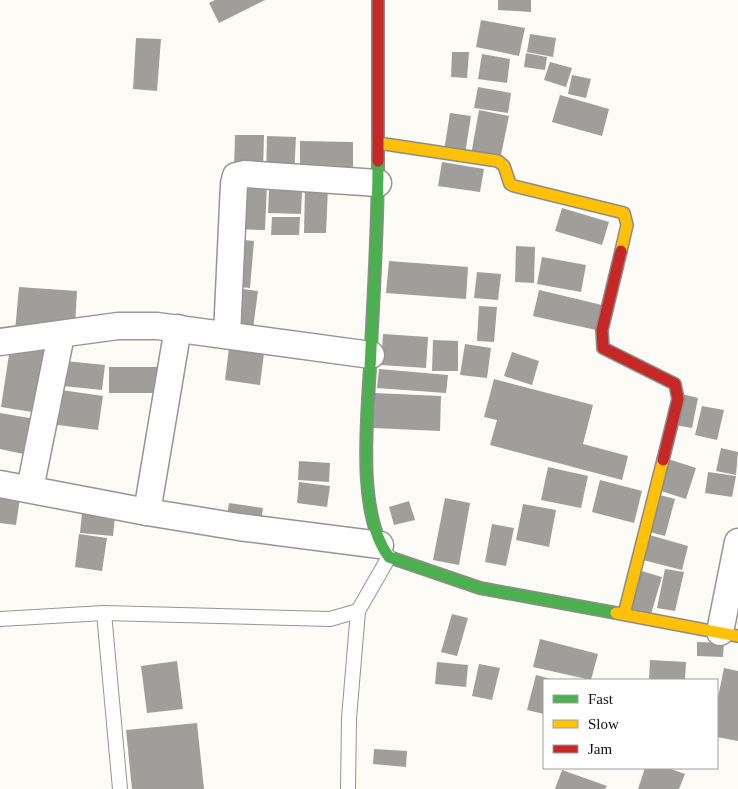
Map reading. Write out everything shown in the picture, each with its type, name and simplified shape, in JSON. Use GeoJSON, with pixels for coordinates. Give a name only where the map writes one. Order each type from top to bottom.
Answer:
{"type":"FeatureCollection","features":[{"type":"Feature","properties":{"kind":"main road"},"geometry":{"type":"LineString","coordinates":[[378,0],[378,182],[366,466],[373,522],[384,551],[480,588],[729,634]]}},
{"type":"Feature","properties":{"kind":"main road"},"geometry":{"type":"LineString","coordinates":[[378,143],[498,162],[504,166],[510,184],[514,186],[624,213],[626,216],[627,225],[602,330],[603,348],[675,384],[678,399],[624,614]]}},
{"type":"Feature","properties":{"kind":"street"},"geometry":{"type":"LineString","coordinates":[[227,335],[234,184],[236,176],[244,174],[378,182]]}},
{"type":"Feature","properties":{"kind":"street"},"geometry":{"type":"LineString","coordinates":[[0,342],[118,326],[178,328],[371,355]]}},
{"type":"Feature","properties":{"kind":"street"},"geometry":{"type":"LineString","coordinates":[[147,512],[178,328]]}},
{"type":"Feature","properties":{"kind":"street"},"geometry":{"type":"LineString","coordinates":[[30,489],[60,335]]}},
{"type":"Feature","properties":{"kind":"street"},"geometry":{"type":"LineString","coordinates":[[0,484],[147,512],[384,551]]}},
{"type":"Feature","properties":{"kind":"street"},"geometry":{"type":"LineString","coordinates":[[729,634],[738,542]]}},
{"type":"Feature","properties":{"kind":"lane"},"geometry":{"type":"LineString","coordinates":[[348,789],[349,718],[358,611],[384,551]]}},
{"type":"Feature","properties":{"kind":"lane"},"geometry":{"type":"LineString","coordinates":[[0,619],[104,613],[274,616],[322,620],[338,618],[358,611]]}},
{"type":"Feature","properties":{"kind":"lane"},"geometry":{"type":"LineString","coordinates":[[104,613],[120,789]]}},
{"type":"Feature","properties":{"kind":"building"},"geometry":{"type":"Polygon","coordinates":[[[215,0],[265,0],[219,23],[209,3],[215,0]]]}},
{"type":"Feature","properties":{"kind":"building"},"geometry":{"type":"Polygon","coordinates":[[[498,0],[531,0],[531,12],[498,10],[498,0]]]}},
{"type":"Feature","properties":{"kind":"building"},"geometry":{"type":"Polygon","coordinates":[[[481,20],[525,28],[519,56],[476,47],[481,20]]]}},
{"type":"Feature","properties":{"kind":"building"},"geometry":{"type":"Polygon","coordinates":[[[530,34],[556,38],[553,57],[527,52],[530,34]]]}},
{"type":"Feature","properties":{"kind":"building"},"geometry":{"type":"Polygon","coordinates":[[[136,38],[161,39],[157,91],[133,89],[136,38]]]}},
{"type":"Feature","properties":{"kind":"building"},"geometry":{"type":"Polygon","coordinates":[[[452,52],[469,52],[467,78],[451,77],[452,52]]]}},
{"type":"Feature","properties":{"kind":"building"},"geometry":{"type":"Polygon","coordinates":[[[526,53],[547,57],[545,70],[524,67],[526,53]]]}},
{"type":"Feature","properties":{"kind":"building"},"geometry":{"type":"Polygon","coordinates":[[[482,54],[510,59],[507,83],[478,79],[482,54]]]}},
{"type":"Feature","properties":{"kind":"building"},"geometry":{"type":"Polygon","coordinates":[[[550,62],[572,68],[566,87],[544,80],[550,62]]]}},
{"type":"Feature","properties":{"kind":"building"},"geometry":{"type":"Polygon","coordinates":[[[572,75],[591,79],[586,98],[568,94],[572,75]]]}},
{"type":"Feature","properties":{"kind":"building"},"geometry":{"type":"Polygon","coordinates":[[[478,87],[511,93],[508,113],[474,108],[478,87]]]}},
{"type":"Feature","properties":{"kind":"building"},"geometry":{"type":"Polygon","coordinates":[[[560,95],[609,109],[602,136],[552,122],[560,95]]]}},
{"type":"Feature","properties":{"kind":"building"},"geometry":{"type":"Polygon","coordinates":[[[479,110],[509,116],[500,160],[471,155],[479,110]]]}},
{"type":"Feature","properties":{"kind":"building"},"geometry":{"type":"Polygon","coordinates":[[[450,113],[471,116],[465,154],[444,151],[450,113]]]}},
{"type":"Feature","properties":{"kind":"building"},"geometry":{"type":"Polygon","coordinates":[[[235,135],[264,135],[263,170],[234,170],[235,135]]]}},
{"type":"Feature","properties":{"kind":"building"},"geometry":{"type":"Polygon","coordinates":[[[267,136],[296,137],[294,175],[266,174],[267,136]]]}},
{"type":"Feature","properties":{"kind":"building"},"geometry":{"type":"Polygon","coordinates":[[[300,141],[353,142],[353,176],[300,175],[300,141]]]}},
{"type":"Feature","properties":{"kind":"building"},"geometry":{"type":"Polygon","coordinates":[[[442,162],[484,169],[480,192],[438,186],[442,162]]]}},
{"type":"Feature","properties":{"kind":"building"},"geometry":{"type":"Polygon","coordinates":[[[236,183],[267,184],[265,230],[234,229],[236,183]]]}},
{"type":"Feature","properties":{"kind":"building"},"geometry":{"type":"Polygon","coordinates":[[[305,187],[328,188],[326,233],[304,233],[305,187]]]}},
{"type":"Feature","properties":{"kind":"building"},"geometry":{"type":"Polygon","coordinates":[[[269,190],[302,191],[301,214],[268,213],[269,190]]]}},
{"type":"Feature","properties":{"kind":"building"},"geometry":{"type":"Polygon","coordinates":[[[562,208],[609,222],[602,245],[555,231],[562,208]]]}},
{"type":"Feature","properties":{"kind":"building"},"geometry":{"type":"Polygon","coordinates":[[[272,217],[300,217],[299,235],[271,235],[272,217]]]}},
{"type":"Feature","properties":{"kind":"building"},"geometry":{"type":"Polygon","coordinates":[[[234,239],[254,241],[250,288],[230,286],[234,239]]]}},
{"type":"Feature","properties":{"kind":"building"},"geometry":{"type":"Polygon","coordinates":[[[516,246],[535,247],[534,283],[515,282],[516,246]]]}},
{"type":"Feature","properties":{"kind":"building"},"geometry":{"type":"Polygon","coordinates":[[[542,257],[586,265],[581,292],[537,284],[542,257]]]}},
{"type":"Feature","properties":{"kind":"building"},"geometry":{"type":"Polygon","coordinates":[[[389,261],[468,267],[466,299],[386,293],[389,261]]]}},
{"type":"Feature","properties":{"kind":"building"},"geometry":{"type":"Polygon","coordinates":[[[477,272],[501,274],[498,300],[474,298],[477,272]]]}},
{"type":"Feature","properties":{"kind":"building"},"geometry":{"type":"Polygon","coordinates":[[[19,287],[77,291],[75,327],[15,331],[19,287]]]}},
{"type":"Feature","properties":{"kind":"building"},"geometry":{"type":"Polygon","coordinates":[[[235,288],[258,291],[252,336],[229,334],[235,288]]]}},
{"type":"Feature","properties":{"kind":"building"},"geometry":{"type":"Polygon","coordinates":[[[539,290],[602,305],[596,330],[533,316],[539,290]]]}},
{"type":"Feature","properties":{"kind":"building"},"geometry":{"type":"Polygon","coordinates":[[[479,306],[497,307],[494,342],[477,341],[479,306]]]}},
{"type":"Feature","properties":{"kind":"building"},"geometry":{"type":"Polygon","coordinates":[[[383,334],[428,337],[426,368],[381,365],[383,334]]]}},
{"type":"Feature","properties":{"kind":"building"},"geometry":{"type":"Polygon","coordinates":[[[433,340],[458,341],[458,371],[432,371],[433,340]]]}},
{"type":"Feature","properties":{"kind":"building"},"geometry":{"type":"Polygon","coordinates":[[[52,343],[38,413],[1,407],[10,348],[52,343]]]}},
{"type":"Feature","properties":{"kind":"building"},"geometry":{"type":"Polygon","coordinates":[[[465,344],[491,348],[487,378],[460,375],[465,344]]]}},
{"type":"Feature","properties":{"kind":"building"},"geometry":{"type":"Polygon","coordinates":[[[229,348],[264,353],[260,385],[225,380],[229,348]]]}},
{"type":"Feature","properties":{"kind":"building"},"geometry":{"type":"Polygon","coordinates":[[[512,352],[539,361],[532,385],[504,376],[512,352]]]}},
{"type":"Feature","properties":{"kind":"building"},"geometry":{"type":"Polygon","coordinates":[[[65,361],[105,365],[102,390],[63,386],[65,361]]]}},
{"type":"Feature","properties":{"kind":"building"},"geometry":{"type":"Polygon","coordinates":[[[109,367],[162,367],[161,393],[109,393],[109,367]]]}},
{"type":"Feature","properties":{"kind":"building"},"geometry":{"type":"Polygon","coordinates":[[[379,369],[448,375],[446,393],[377,388],[379,369]]]}},
{"type":"Feature","properties":{"kind":"building"},"geometry":{"type":"Polygon","coordinates":[[[494,379],[593,405],[583,444],[628,456],[622,480],[490,445],[497,420],[484,417],[494,379]]]}},
{"type":"Feature","properties":{"kind":"building"},"geometry":{"type":"Polygon","coordinates":[[[54,389],[103,396],[98,430],[50,424],[54,389]]]}},
{"type":"Feature","properties":{"kind":"building"},"geometry":{"type":"Polygon","coordinates":[[[375,393],[441,396],[440,431],[373,428],[375,393]]]}},
{"type":"Feature","properties":{"kind":"building"},"geometry":{"type":"Polygon","coordinates":[[[682,394],[698,398],[692,428],[675,425],[682,394]]]}},
{"type":"Feature","properties":{"kind":"building"},"geometry":{"type":"Polygon","coordinates":[[[702,406],[724,410],[717,440],[695,435],[702,406]]]}},
{"type":"Feature","properties":{"kind":"building"},"geometry":{"type":"Polygon","coordinates":[[[0,413],[35,419],[28,455],[0,449],[0,413]]]}},
{"type":"Feature","properties":{"kind":"building"},"geometry":{"type":"Polygon","coordinates":[[[721,448],[738,452],[736,475],[716,471],[721,448]]]}},
{"type":"Feature","properties":{"kind":"building"},"geometry":{"type":"Polygon","coordinates":[[[668,459],[696,468],[686,499],[658,490],[668,459]]]}},
{"type":"Feature","properties":{"kind":"building"},"geometry":{"type":"Polygon","coordinates":[[[299,461],[330,463],[329,482],[298,480],[299,461]]]}},
{"type":"Feature","properties":{"kind":"building"},"geometry":{"type":"Polygon","coordinates":[[[548,467],[588,476],[581,508],[541,500],[548,467]]]}},
{"type":"Feature","properties":{"kind":"building"},"geometry":{"type":"Polygon","coordinates":[[[708,472],[736,476],[732,497],[705,493],[708,472]]]}},
{"type":"Feature","properties":{"kind":"building"},"geometry":{"type":"Polygon","coordinates":[[[600,480],[642,491],[634,523],[592,512],[600,480]]]}},
{"type":"Feature","properties":{"kind":"building"},"geometry":{"type":"Polygon","coordinates":[[[299,482],[330,486],[327,507],[297,503],[299,482]]]}},
{"type":"Feature","properties":{"kind":"building"},"geometry":{"type":"Polygon","coordinates":[[[0,489],[21,491],[16,525],[0,523],[0,489]]]}},
{"type":"Feature","properties":{"kind":"building"},"geometry":{"type":"Polygon","coordinates":[[[656,494],[675,499],[665,536],[646,531],[656,494]]]}},
{"type":"Feature","properties":{"kind":"building"},"geometry":{"type":"Polygon","coordinates":[[[445,498],[470,503],[459,565],[433,560],[445,498]]]}},
{"type":"Feature","properties":{"kind":"building"},"geometry":{"type":"Polygon","coordinates":[[[409,501],[415,520],[394,525],[389,507],[409,501]]]}},
{"type":"Feature","properties":{"kind":"building"},"geometry":{"type":"Polygon","coordinates":[[[229,503],[263,508],[260,529],[226,523],[229,503]]]}},
{"type":"Feature","properties":{"kind":"building"},"geometry":{"type":"Polygon","coordinates":[[[523,504],[556,510],[549,547],[516,540],[523,504]]]}},
{"type":"Feature","properties":{"kind":"building"},"geometry":{"type":"Polygon","coordinates":[[[82,513],[115,516],[113,536],[80,533],[82,513]]]}},
{"type":"Feature","properties":{"kind":"building"},"geometry":{"type":"Polygon","coordinates":[[[492,524],[514,528],[506,566],[485,562],[492,524]]]}},
{"type":"Feature","properties":{"kind":"building"},"geometry":{"type":"Polygon","coordinates":[[[79,534],[107,538],[102,571],[75,567],[79,534]]]}},
{"type":"Feature","properties":{"kind":"building"},"geometry":{"type":"Polygon","coordinates":[[[646,534],[688,546],[682,570],[639,559],[646,534]]]}},
{"type":"Feature","properties":{"kind":"building"},"geometry":{"type":"Polygon","coordinates":[[[665,569],[684,572],[675,611],[657,608],[665,569]]]}},
{"type":"Feature","properties":{"kind":"building"},"geometry":{"type":"Polygon","coordinates":[[[638,570],[662,577],[651,614],[626,607],[638,570]]]}},
{"type":"Feature","properties":{"kind":"building"},"geometry":{"type":"Polygon","coordinates":[[[452,614],[468,618],[457,656],[441,652],[452,614]]]}},
{"type":"Feature","properties":{"kind":"building"},"geometry":{"type":"Polygon","coordinates":[[[540,639],[598,654],[591,679],[533,667],[540,639]]]}},
{"type":"Feature","properties":{"kind":"building"},"geometry":{"type":"Polygon","coordinates":[[[697,642],[724,643],[723,657],[697,656],[697,642]]]}},
{"type":"Feature","properties":{"kind":"building"},"geometry":{"type":"Polygon","coordinates":[[[650,660],[686,662],[685,679],[649,679],[650,660]]]}},
{"type":"Feature","properties":{"kind":"building"},"geometry":{"type":"Polygon","coordinates":[[[177,661],[183,709],[147,713],[141,666],[177,661]]]}},
{"type":"Feature","properties":{"kind":"building"},"geometry":{"type":"Polygon","coordinates":[[[437,662],[468,665],[466,687],[435,684],[437,662]]]}},
{"type":"Feature","properties":{"kind":"building"},"geometry":{"type":"Polygon","coordinates":[[[479,664],[500,668],[492,700],[472,696],[479,664]]]}},
{"type":"Feature","properties":{"kind":"building"},"geometry":{"type":"Polygon","coordinates":[[[724,668],[738,671],[738,741],[718,737],[718,697],[724,668]]]}},
{"type":"Feature","properties":{"kind":"building"},"geometry":{"type":"Polygon","coordinates":[[[536,675],[550,679],[543,679],[543,714],[527,710],[536,675]]]}},
{"type":"Feature","properties":{"kind":"building"},"geometry":{"type":"Polygon","coordinates":[[[197,723],[204,789],[132,789],[126,730],[197,723]]]}},
{"type":"Feature","properties":{"kind":"building"},"geometry":{"type":"Polygon","coordinates":[[[374,749],[407,751],[406,767],[373,764],[374,749]]]}},
{"type":"Feature","properties":{"kind":"building"},"geometry":{"type":"Polygon","coordinates":[[[645,769],[671,769],[685,774],[679,789],[638,789],[645,769]]]}},
{"type":"Feature","properties":{"kind":"building"},"geometry":{"type":"Polygon","coordinates":[[[562,770],[607,786],[605,789],[555,789],[562,770]]]}},
{"type":"Feature","properties":{"kind":"traffic: fast"},"geometry":{"type":"LineString","coordinates":[[378,161],[377,231],[366,457],[367,486],[371,513],[378,537],[389,557],[480,588],[616,613]]}},
{"type":"Feature","properties":{"kind":"traffic: slow"},"geometry":{"type":"LineString","coordinates":[[378,143],[498,161],[504,166],[510,184],[514,186],[624,213],[627,225],[621,251]]}},
{"type":"Feature","properties":{"kind":"traffic: slow"},"geometry":{"type":"LineString","coordinates":[[624,614],[663,460]]}},
{"type":"Feature","properties":{"kind":"traffic: slow"},"geometry":{"type":"LineString","coordinates":[[616,613],[738,636]]}},
{"type":"Feature","properties":{"kind":"traffic: jam"},"geometry":{"type":"LineString","coordinates":[[378,0],[378,161]]}},
{"type":"Feature","properties":{"kind":"traffic: jam"},"geometry":{"type":"LineString","coordinates":[[621,251],[602,330],[603,348],[675,384],[678,399],[663,460]]}}]}
